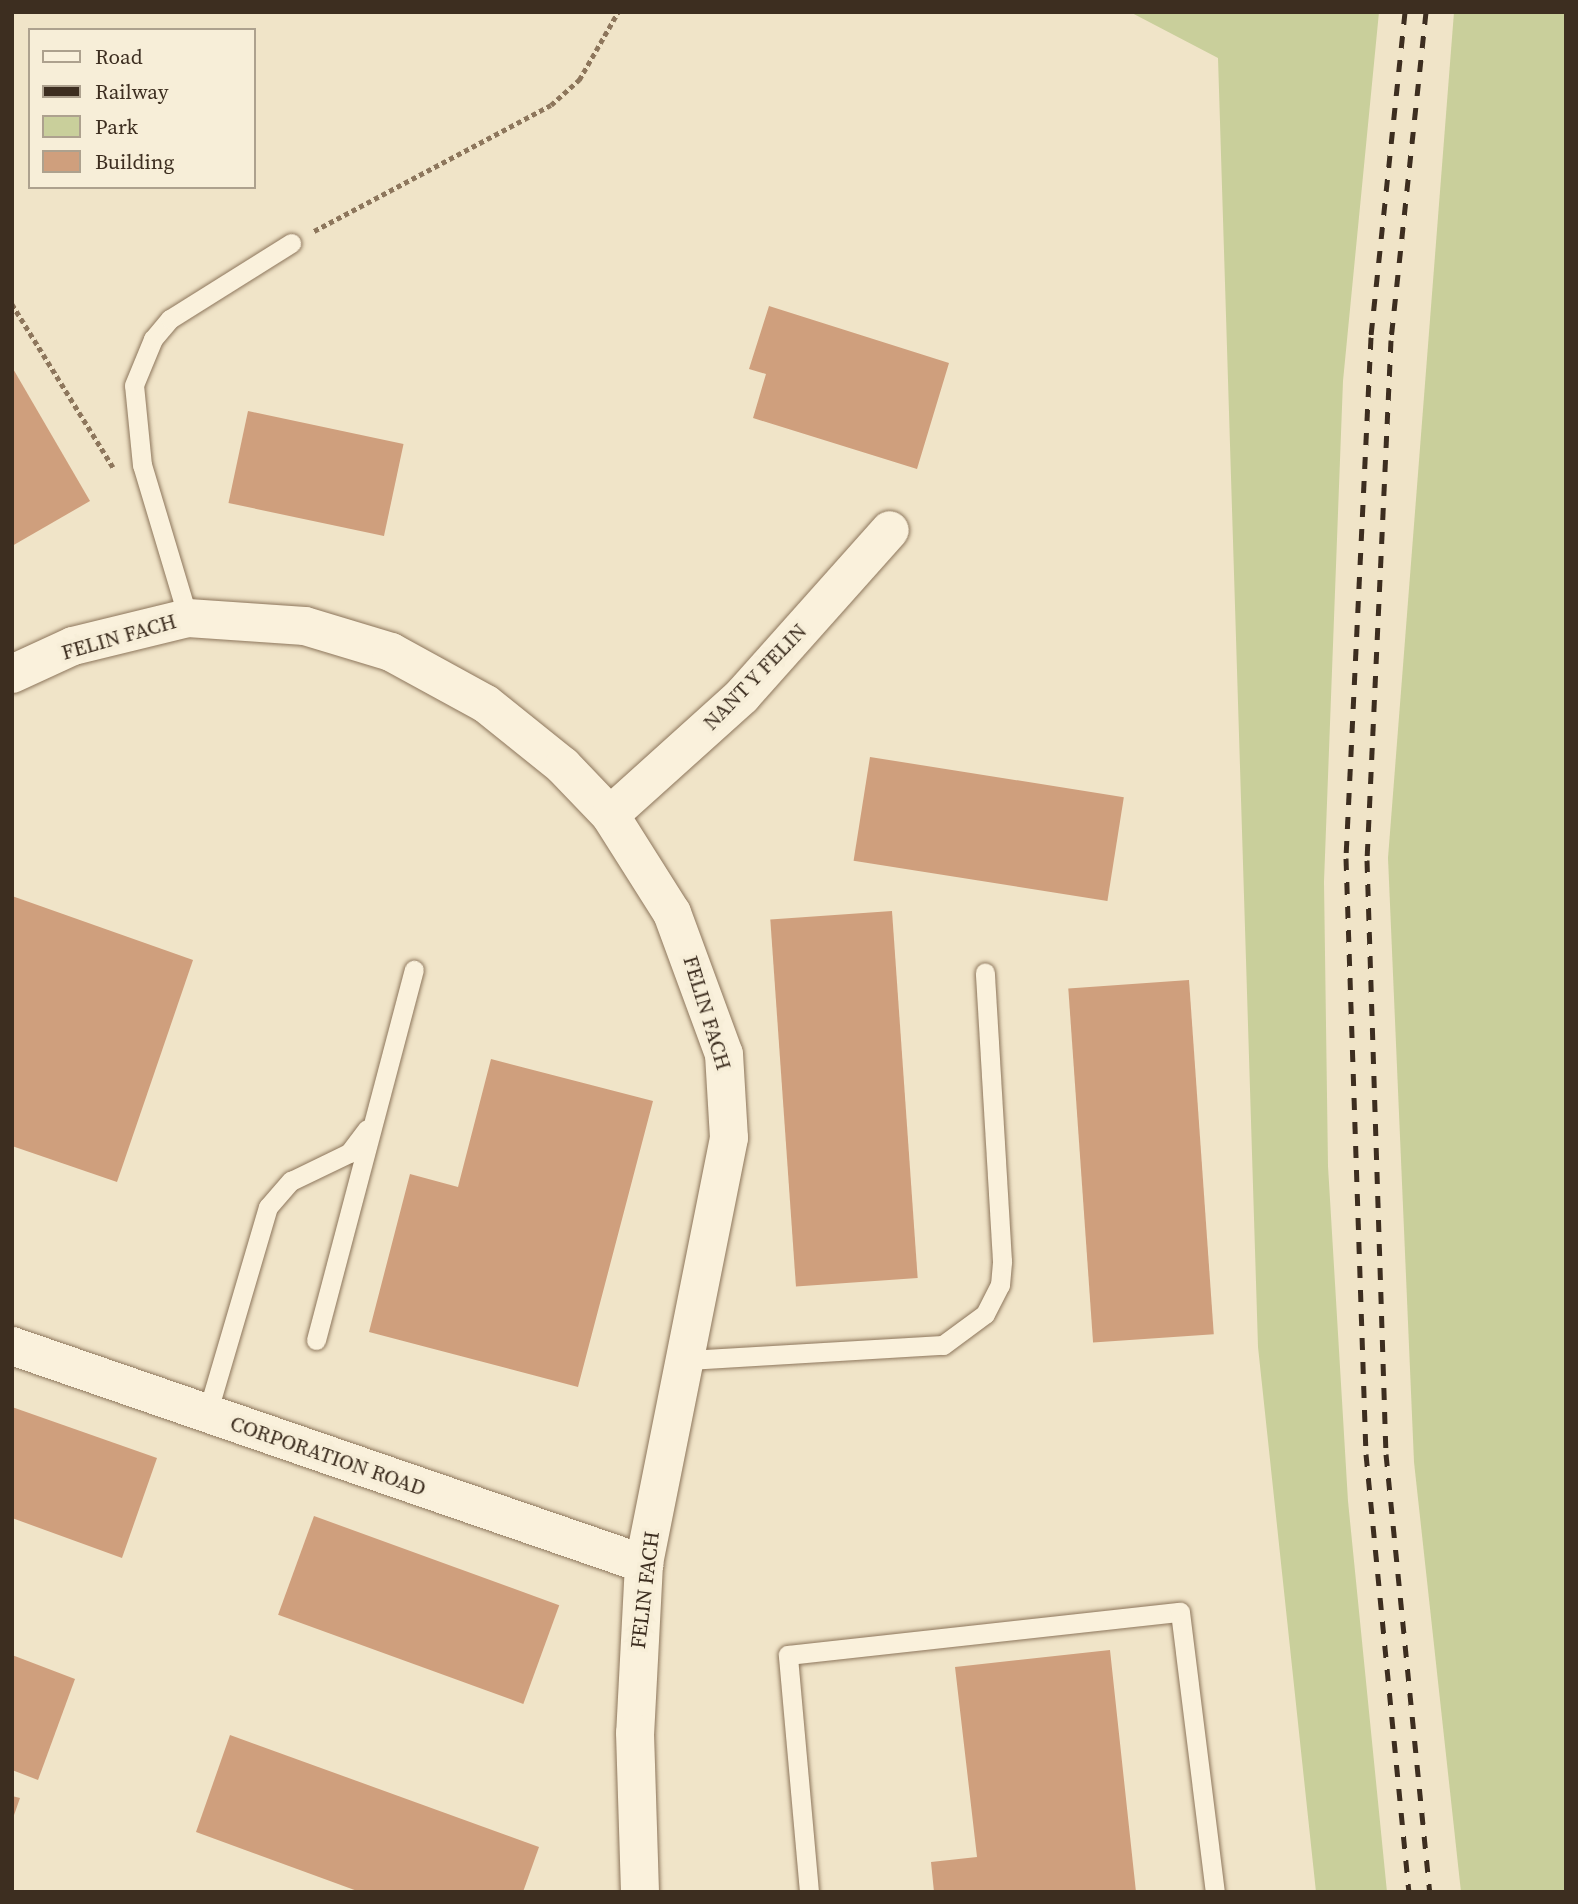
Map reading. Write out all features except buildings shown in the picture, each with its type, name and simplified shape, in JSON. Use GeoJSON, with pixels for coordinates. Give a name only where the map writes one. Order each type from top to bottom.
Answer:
{"type":"FeatureCollection","features":[{"type":"Feature","properties":{"kind":"street","name":"NANT Y FELIN"},"geometry":{"type":"LineString","coordinates":[[610,815],[741,696],[890,530]]}},
{"type":"Feature","properties":{"kind":"street","name":"FELIN FACH"},"geometry":{"type":"LineString","coordinates":[[12,674],[73,646],[188,618],[305,626],[391,652],[522,730],[610,815],[672,913],[724,1054],[730,1097],[729,1138],[688,1360],[644,1564],[635,1733],[640,1892]]}},
{"type":"Feature","properties":{"kind":"street","name":"CORPORATION ROAD"},"geometry":{"type":"LineString","coordinates":[[12,1346],[644,1564]]}},
{"type":"Feature","properties":{"kind":"lane"},"geometry":{"type":"LineString","coordinates":[[188,618],[142,466],[134,385],[148,350],[170,319],[292,243]]}},
{"type":"Feature","properties":{"kind":"lane"},"geometry":{"type":"LineString","coordinates":[[316,1340],[414,970]]}},
{"type":"Feature","properties":{"kind":"lane"},"geometry":{"type":"LineString","coordinates":[[688,1360],[929,1347],[957,1340],[985,1314],[1000,1285],[1002,1261],[985,972]]}},
{"type":"Feature","properties":{"kind":"lane"},"geometry":{"type":"LineString","coordinates":[[207,1414],[268,1207],[291,1181],[349,1153],[376,1115]]}},
{"type":"Feature","properties":{"kind":"lane"},"geometry":{"type":"LineString","coordinates":[[808,1892],[788,1656],[1180,1612],[1215,1892]]}},
{"type":"Feature","properties":{"kind":"path"},"geometry":{"type":"LineString","coordinates":[[292,243],[551,105],[579,80],[618,12]]}},
{"type":"Feature","properties":{"kind":"path"},"geometry":{"type":"LineString","coordinates":[[12,304],[120,480]]}},
{"type":"Feature","properties":{"kind":"green space"},"geometry":{"type":"Polygon","coordinates":[[[1130,12],[1379,12],[1343,381],[1324,882],[1328,1166],[1348,1501],[1387,1892],[1316,1892],[1258,1347],[1218,58],[1130,12]]]}},
{"type":"Feature","properties":{"kind":"green space"},"geometry":{"type":"Polygon","coordinates":[[[1454,12],[1566,12],[1566,1892],[1461,1892],[1414,1462],[1388,858],[1454,12]]]}},
{"type":"Feature","properties":{"kind":"railway"},"geometry":{"type":"LineString","coordinates":[[1405,12],[1371,337],[1346,858],[1366,1454],[1409,1892]]}},
{"type":"Feature","properties":{"kind":"railway"},"geometry":{"type":"LineString","coordinates":[[1426,12],[1391,340],[1367,860],[1386,1454],[1430,1892]]}}]}
